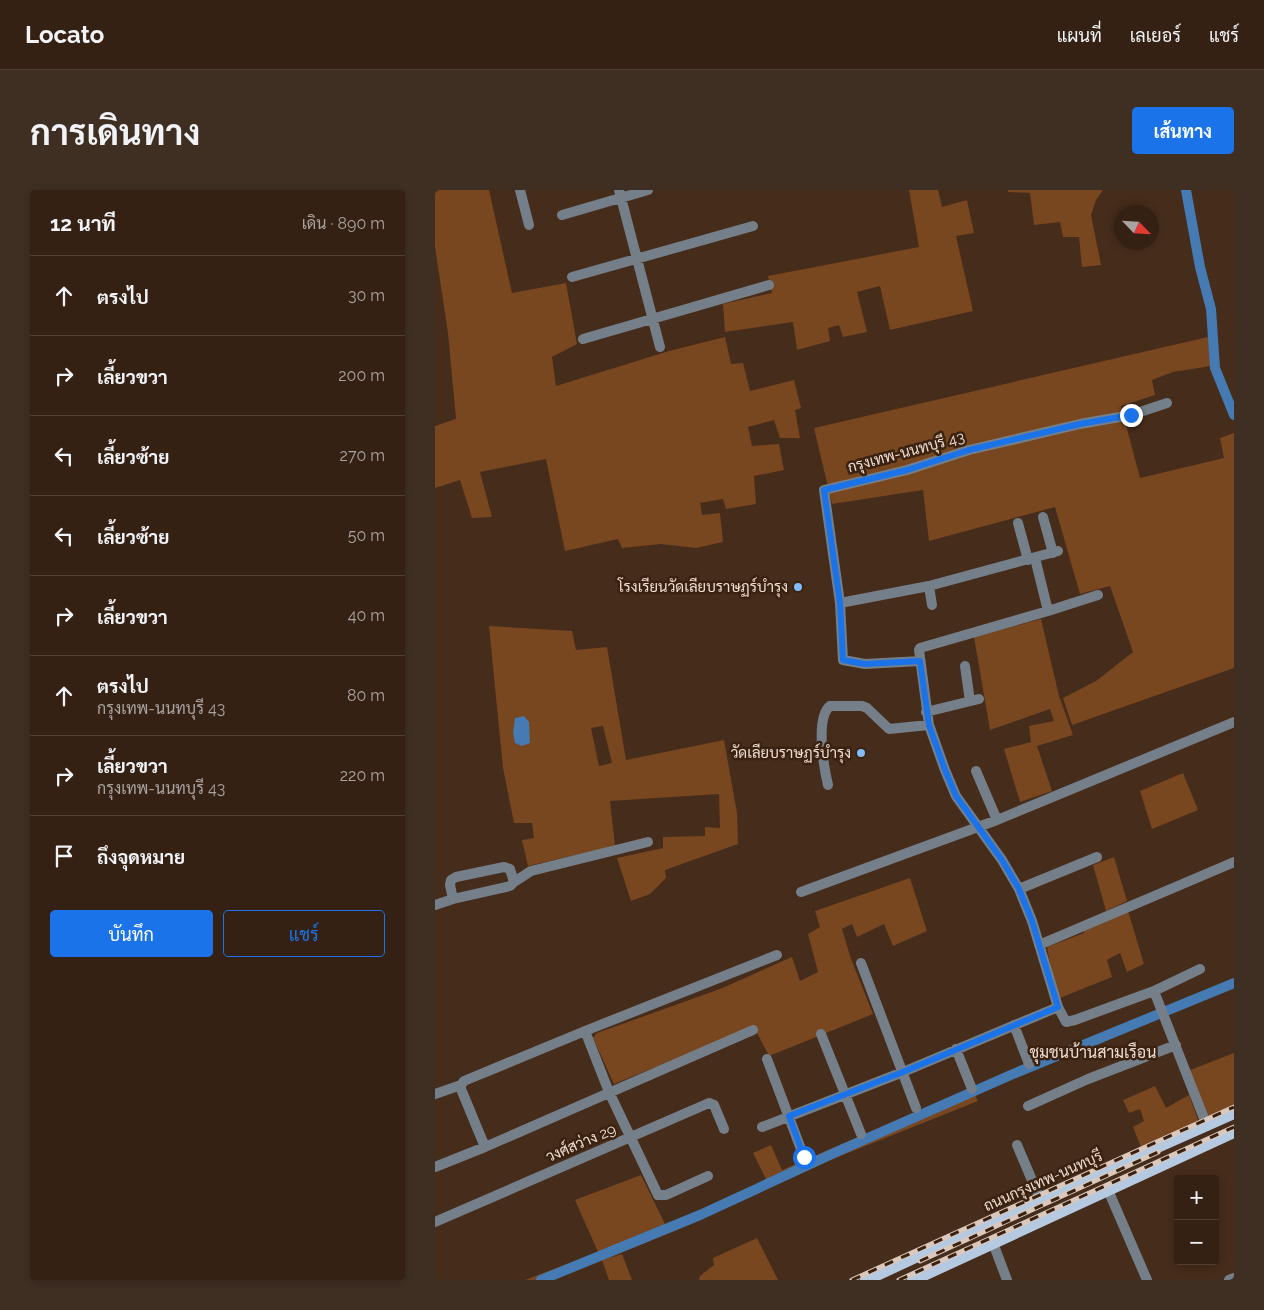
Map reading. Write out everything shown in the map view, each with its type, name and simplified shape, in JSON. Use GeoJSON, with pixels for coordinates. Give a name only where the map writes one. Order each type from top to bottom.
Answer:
{"type":"FeatureCollection","features":[{"type":"Feature","properties":{"kind":"main road","name":"ถนนกรุงเทพ-นนทบุรี"},"geometry":{"type":"LineString","coordinates":[[866,1280],[1040,1199],[1234,1113]]}},
{"type":"Feature","properties":{"kind":"main road"},"geometry":{"type":"LineString","coordinates":[[913,1280],[1234,1132]]}},
{"type":"Feature","properties":{"kind":"main road"},"geometry":{"type":"LineString","coordinates":[[1093,1176],[1104,1192]]}},
{"type":"Feature","properties":{"kind":"street"},"geometry":{"type":"LineString","coordinates":[[520,190],[529,225]]}},
{"type":"Feature","properties":{"kind":"street"},"geometry":{"type":"LineString","coordinates":[[562,215],[620,194],[648,190]]}},
{"type":"Feature","properties":{"kind":"street"},"geometry":{"type":"LineString","coordinates":[[620,194],[660,346]]}},
{"type":"Feature","properties":{"kind":"street"},"geometry":{"type":"LineString","coordinates":[[572,277],[753,226]]}},
{"type":"Feature","properties":{"kind":"street"},"geometry":{"type":"LineString","coordinates":[[583,339],[769,285]]}},
{"type":"Feature","properties":{"kind":"street","name":"กรุงเทพ-นนทบุรี 43"},"geometry":{"type":"LineString","coordinates":[[840,603],[824,490],[907,470],[969,450],[1080,424],[1131,415],[1167,403]]}},
{"type":"Feature","properties":{"kind":"street"},"geometry":{"type":"LineString","coordinates":[[920,661],[865,664],[843,660],[840,603],[929,586],[1056,552],[1043,517]]}},
{"type":"Feature","properties":{"kind":"street"},"geometry":{"type":"LineString","coordinates":[[1018,523],[1048,611]]}},
{"type":"Feature","properties":{"kind":"street"},"geometry":{"type":"LineString","coordinates":[[929,586],[932,605]]}},
{"type":"Feature","properties":{"kind":"street"},"geometry":{"type":"LineString","coordinates":[[1098,595],[921,647],[919,650],[920,661],[929,725],[956,796],[1002,860],[1019,889],[1058,1007],[1068,1022],[1154,991],[1200,969]]}},
{"type":"Feature","properties":{"kind":"street"},"geometry":{"type":"LineString","coordinates":[[926,712],[975,700],[965,666]]}},
{"type":"Feature","properties":{"kind":"street"},"geometry":{"type":"LineString","coordinates":[[827,785],[822,748],[823,719],[825,712],[830,706],[862,706],[867,708],[889,728],[929,725]]}},
{"type":"Feature","properties":{"kind":"street"},"geometry":{"type":"LineString","coordinates":[[801,892],[997,820],[1234,722]]}},
{"type":"Feature","properties":{"kind":"street"},"geometry":{"type":"LineString","coordinates":[[976,771],[997,820]]}},
{"type":"Feature","properties":{"kind":"street"},"geometry":{"type":"LineString","coordinates":[[435,905],[510,886],[531,871],[648,842]]}},
{"type":"Feature","properties":{"kind":"street"},"geometry":{"type":"LineString","coordinates":[[1019,889],[1097,857]]}},
{"type":"Feature","properties":{"kind":"street"},"geometry":{"type":"LineString","coordinates":[[1039,945],[1234,862]]}},
{"type":"Feature","properties":{"kind":"street"},"geometry":{"type":"LineString","coordinates":[[453,899],[450,884],[451,880],[456,877],[504,867],[511,870],[514,882]]}},
{"type":"Feature","properties":{"kind":"street"},"geometry":{"type":"LineString","coordinates":[[435,1094],[461,1085],[464,1081],[585,1031],[777,955]]}},
{"type":"Feature","properties":{"kind":"street"},"geometry":{"type":"LineString","coordinates":[[861,963],[916,1108]]}},
{"type":"Feature","properties":{"kind":"street"},"geometry":{"type":"LineString","coordinates":[[1154,991],[1207,1126]]}},
{"type":"Feature","properties":{"kind":"street"},"geometry":{"type":"LineString","coordinates":[[762,1126],[903,1072],[1058,1007]]}},
{"type":"Feature","properties":{"kind":"street"},"geometry":{"type":"LineString","coordinates":[[1014,1025],[1029,1064]]}},
{"type":"Feature","properties":{"kind":"street"},"geometry":{"type":"LineString","coordinates":[[435,1167],[485,1148],[753,1030]]}},
{"type":"Feature","properties":{"kind":"street"},"geometry":{"type":"LineString","coordinates":[[585,1031],[609,1092],[654,1191],[659,1196],[666,1195],[708,1176]]}},
{"type":"Feature","properties":{"kind":"street"},"geometry":{"type":"LineString","coordinates":[[821,1034],[861,1134]]}},
{"type":"Feature","properties":{"kind":"street"},"geometry":{"type":"LineString","coordinates":[[1028,1106],[1088,1078],[1176,1045]]}},
{"type":"Feature","properties":{"kind":"street"},"geometry":{"type":"LineString","coordinates":[[957,1049],[973,1089]]}},
{"type":"Feature","properties":{"kind":"street"},"geometry":{"type":"LineString","coordinates":[[767,1059],[804,1157]]}},
{"type":"Feature","properties":{"kind":"street"},"geometry":{"type":"LineString","coordinates":[[461,1085],[485,1148]]}},
{"type":"Feature","properties":{"kind":"street","name":"วงศ์สว่าง 29"},"geometry":{"type":"LineString","coordinates":[[435,1222],[709,1104],[714,1105],[724,1129]]}},
{"type":"Feature","properties":{"kind":"street"},"geometry":{"type":"LineString","coordinates":[[1017,1145],[1040,1199]]}},
{"type":"Feature","properties":{"kind":"street"},"geometry":{"type":"LineString","coordinates":[[1104,1192],[1147,1280]]}},
{"type":"Feature","properties":{"kind":"street"},"geometry":{"type":"LineString","coordinates":[[993,1243],[1007,1280]]}},
{"type":"Feature","properties":{"kind":"street"},"geometry":{"type":"LineString","coordinates":[[1229,1280],[1234,1278]]}},
{"type":"Feature","properties":{"kind":"shaded area"},"geometry":{"type":"Polygon","coordinates":[[[435,190],[489,190],[512,293],[566,283],[577,344],[552,357],[556,386],[669,351],[725,337],[731,364],[743,363],[750,391],[794,380],[801,408],[795,410],[800,438],[780,438],[774,420],[748,427],[752,446],[779,444],[784,470],[754,476],[756,504],[726,509],[723,499],[700,503],[702,515],[720,513],[723,542],[696,548],[661,544],[622,548],[618,539],[565,551],[546,459],[480,472],[492,517],[472,518],[460,480],[435,488],[435,426],[456,419],[448,333],[435,247],[435,190]]]}},
{"type":"Feature","properties":{"kind":"shaded area"},"geometry":{"type":"Polygon","coordinates":[[[909,190],[938,190],[942,207],[967,200],[974,233],[956,236],[973,311],[890,330],[880,286],[857,292],[867,332],[843,337],[839,325],[828,328],[830,341],[797,350],[793,322],[725,332],[723,304],[772,293],[768,276],[919,247],[909,190]]]}},
{"type":"Feature","properties":{"kind":"shaded area"},"geometry":{"type":"Polygon","coordinates":[[[1008,190],[1103,190],[1096,200],[1091,215],[1101,265],[1082,267],[1079,237],[1063,237],[1060,222],[1034,225],[1030,193],[1008,192],[1008,190]]]}},
{"type":"Feature","properties":{"kind":"shaded area"},"geometry":{"type":"Polygon","coordinates":[[[1208,337],[1211,366],[1173,372],[1152,380],[1155,395],[1121,406],[1140,478],[1224,458],[1220,438],[1234,433],[1234,668],[1072,725],[1063,698],[1096,681],[1133,652],[1110,586],[1080,594],[1055,507],[929,541],[923,490],[832,504],[814,428],[1208,337]]]}},
{"type":"Feature","properties":{"kind":"shaded area"},"geometry":{"type":"Polygon","coordinates":[[[1041,619],[1059,696],[1073,735],[1037,746],[1052,791],[1020,802],[1004,749],[1031,742],[1029,726],[1054,721],[1050,709],[990,730],[974,637],[1041,619]]]}},
{"type":"Feature","properties":{"kind":"shaded area"},"geometry":{"type":"Polygon","coordinates":[[[489,626],[572,631],[576,650],[607,647],[626,760],[724,740],[737,813],[738,844],[665,870],[666,878],[650,894],[631,901],[617,858],[663,848],[663,837],[705,836],[705,827],[720,828],[719,794],[610,801],[615,846],[528,866],[522,840],[534,838],[532,823],[514,823],[503,768],[489,626]],[[603,726],[591,728],[599,766],[612,763],[603,726]]]}},
{"type":"Feature","properties":{"kind":"shaded area"},"geometry":{"type":"Polygon","coordinates":[[[1183,773],[1198,810],[1152,829],[1140,791],[1183,773]]]}},
{"type":"Feature","properties":{"kind":"shaded area"},"geometry":{"type":"Polygon","coordinates":[[[1114,857],[1127,901],[1106,911],[1093,865],[1114,857]]]}},
{"type":"Feature","properties":{"kind":"shaded area"},"geometry":{"type":"Polygon","coordinates":[[[910,878],[927,931],[893,946],[884,924],[857,937],[852,924],[842,929],[851,959],[873,1014],[769,1056],[754,1027],[614,1084],[593,1038],[597,1033],[720,989],[792,957],[800,981],[818,972],[808,934],[820,927],[815,911],[910,878]]]}},
{"type":"Feature","properties":{"kind":"shaded area"},"geometry":{"type":"Polygon","coordinates":[[[1128,911],[1144,964],[1127,972],[1120,953],[1107,960],[1112,977],[1060,998],[1052,974],[1047,947],[1084,933],[1084,928],[1128,911]]]}},
{"type":"Feature","properties":{"kind":"shaded area"},"geometry":{"type":"Polygon","coordinates":[[[1234,1053],[1234,1109],[1208,1121],[1190,1070],[1234,1053]]]}},
{"type":"Feature","properties":{"kind":"shaded area"},"geometry":{"type":"Polygon","coordinates":[[[1155,1086],[1166,1108],[1189,1095],[1200,1125],[1142,1150],[1133,1127],[1144,1121],[1140,1109],[1129,1113],[1123,1100],[1155,1086]]]}},
{"type":"Feature","properties":{"kind":"shaded area"},"geometry":{"type":"Polygon","coordinates":[[[966,1090],[975,1095],[978,1101],[833,1159],[674,1231],[606,1259],[622,1254],[632,1280],[609,1280],[602,1260],[553,1280],[525,1280],[598,1252],[575,1200],[641,1175],[666,1226],[767,1181],[753,1153],[771,1145],[782,1170],[966,1090]]]}},
{"type":"Feature","properties":{"kind":"shaded area"},"geometry":{"type":"Polygon","coordinates":[[[757,1238],[778,1280],[699,1280],[700,1276],[714,1265],[713,1258],[757,1238]]]}},
{"type":"Feature","properties":{"kind":"water"},"geometry":{"type":"Polygon","coordinates":[[[524,716],[529,722],[530,743],[522,746],[515,743],[513,733],[515,718],[524,716]]]}},
{"type":"Feature","properties":{"kind":"waterway"},"geometry":{"type":"LineString","coordinates":[[1186,190],[1200,267],[1211,309],[1215,368],[1234,415]]}},
{"type":"Feature","properties":{"kind":"waterway"},"geometry":{"type":"LineString","coordinates":[[541,1280],[700,1215],[1013,1074],[1234,983]]}},
{"type":"Feature","properties":{"kind":"railway"},"geometry":{"type":"LineString","coordinates":[[852,1280],[1234,1107]]}},
{"type":"Feature","properties":{"kind":"railway"},"geometry":{"type":"LineString","coordinates":[[899,1280],[1234,1127]]}},
{"type":"Feature","properties":{"kind":"railway"},"geometry":{"type":"LineString","coordinates":[[920,1261],[1158,1152]]}},
{"type":"Feature","properties":{"kind":"place","name":"โรงเรียนวัดเลียบราษฏร์บำรุง"},"geometry":{"type":"Point","coordinates":[798,587]}},
{"type":"Feature","properties":{"kind":"place","name":"วัดเลียบราษฏร์บำรุง"},"geometry":{"type":"Point","coordinates":[861,753]}},
{"type":"Feature","properties":{"kind":"district","name":"ชุมชนบ้านสามเรือน"},"geometry":{"type":"Point","coordinates":[1093,1052]}},
{"type":"Feature","properties":{"kind":"route"},"geometry":{"type":"LineString","coordinates":[[804,1157],[789,1116],[903,1072],[1058,1007],[1032,921],[1019,889],[1002,860],[956,796],[945,770],[926,712],[920,661],[865,664],[843,660],[840,603],[824,490],[907,470],[969,450],[1080,424],[1131,415]]}}]}
